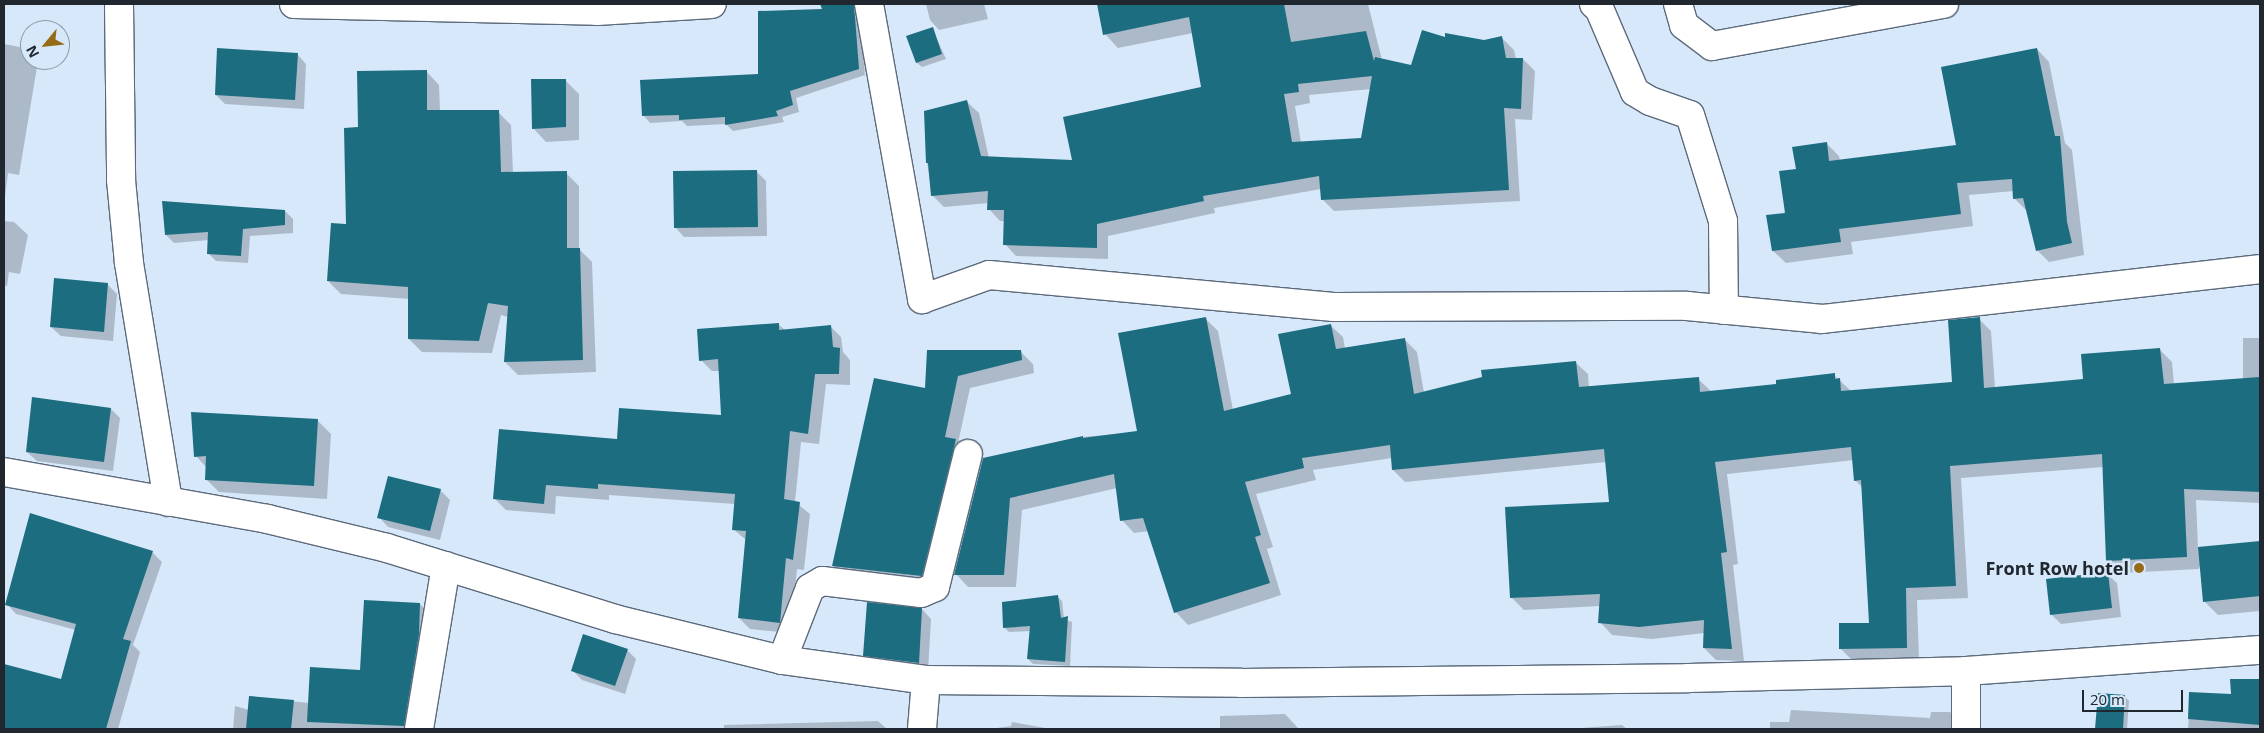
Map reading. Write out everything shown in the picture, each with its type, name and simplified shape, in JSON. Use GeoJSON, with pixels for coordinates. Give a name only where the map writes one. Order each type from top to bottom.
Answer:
{"type":"FeatureCollection","features":[{"type":"Feature","properties":{"kind":"street"},"geometry":{"type":"LineString","coordinates":[[119,4],[118,107],[124,208],[130,263],[168,502]]}},
{"type":"Feature","properties":{"kind":"street"},"geometry":{"type":"LineString","coordinates":[[294,4],[597,11],[712,4]]}},
{"type":"Feature","properties":{"kind":"street"},"geometry":{"type":"LineString","coordinates":[[869,4],[922,299],[989,275],[1334,307],[1687,306],[1822,319],[2260,269]]}},
{"type":"Feature","properties":{"kind":"street"},"geometry":{"type":"LineString","coordinates":[[1594,4],[1599,8],[1635,92],[1650,101],[1690,115],[1722,221],[1724,310]]}},
{"type":"Feature","properties":{"kind":"street"},"geometry":{"type":"LineString","coordinates":[[1678,4],[1684,25],[1712,46],[1944,4]]}},
{"type":"Feature","properties":{"kind":"street"},"geometry":{"type":"LineString","coordinates":[[782,660],[810,588],[822,581],[921,593],[935,587],[968,454]]}},
{"type":"Feature","properties":{"kind":"street"},"geometry":{"type":"LineString","coordinates":[[4,472],[267,520],[386,548],[615,619],[782,660],[926,680],[1261,682],[1688,678],[1966,671],[2260,650]]}},
{"type":"Feature","properties":{"kind":"street"},"geometry":{"type":"LineString","coordinates":[[419,729],[446,566]]}},
{"type":"Feature","properties":{"kind":"street"},"geometry":{"type":"LineString","coordinates":[[1966,671],[1966,729]]}},
{"type":"Feature","properties":{"kind":"street"},"geometry":{"type":"LineString","coordinates":[[922,729],[926,680]]}},
{"type":"Feature","properties":{"kind":"building"},"geometry":{"type":"Polygon","coordinates":[[[820,4],[854,4],[859,69],[790,91],[793,105],[776,111],[778,116],[725,125],[725,117],[679,120],[679,115],[642,116],[640,80],[758,74],[758,11],[822,9],[820,4]]]}},
{"type":"Feature","properties":{"kind":"building"},"geometry":{"type":"Polygon","coordinates":[[[1097,4],[1284,4],[1291,42],[1366,31],[1374,61],[1375,57],[1411,65],[1422,30],[1445,37],[1445,33],[1484,40],[1502,36],[1506,58],[1523,58],[1521,109],[1504,108],[1509,190],[1321,200],[1319,176],[1203,196],[1204,201],[1097,224],[1097,248],[1003,245],[1004,210],[987,210],[988,191],[931,196],[928,163],[926,163],[924,111],[967,100],[981,156],[1072,160],[1063,117],[1201,87],[1189,17],[1103,35],[1097,4]],[[1372,76],[1298,84],[1299,92],[1284,94],[1292,142],[1361,138],[1372,76]]]}},
{"type":"Feature","properties":{"kind":"building"},"geometry":{"type":"Polygon","coordinates":[[[933,27],[942,54],[916,63],[906,36],[933,27]]]}},
{"type":"Feature","properties":{"kind":"building"},"geometry":{"type":"Polygon","coordinates":[[[217,48],[298,53],[295,100],[215,95],[217,48]]]}},
{"type":"Feature","properties":{"kind":"building"},"geometry":{"type":"Polygon","coordinates":[[[2037,48],[2055,136],[2060,136],[2067,222],[2072,243],[2036,251],[2023,198],[2013,199],[2012,179],[1957,183],[1961,214],[1839,229],[1841,242],[1772,251],[1766,215],[1785,213],[1779,171],[1796,169],[1792,147],[1827,142],[1829,161],[1956,145],[1941,67],[2037,48]]]}},
{"type":"Feature","properties":{"kind":"building"},"geometry":{"type":"Polygon","coordinates":[[[427,70],[427,110],[499,110],[501,172],[567,171],[567,248],[580,248],[583,360],[504,362],[508,306],[488,303],[479,341],[408,339],[408,287],[327,281],[331,223],[346,224],[344,128],[358,127],[357,71],[427,70]]]}},
{"type":"Feature","properties":{"kind":"building"},"geometry":{"type":"Polygon","coordinates":[[[531,79],[566,79],[566,127],[532,129],[531,79]]]}},
{"type":"Feature","properties":{"kind":"building"},"geometry":{"type":"Polygon","coordinates":[[[757,170],[758,227],[674,228],[673,171],[757,170]]]}},
{"type":"Feature","properties":{"kind":"building"},"geometry":{"type":"Polygon","coordinates":[[[162,201],[285,210],[285,225],[243,229],[241,256],[207,254],[208,232],[165,235],[162,201]]]}},
{"type":"Feature","properties":{"kind":"building"},"geometry":{"type":"Polygon","coordinates":[[[54,278],[108,283],[104,332],[50,327],[54,278]]]}},
{"type":"Feature","properties":{"kind":"building"},"geometry":{"type":"Polygon","coordinates":[[[1206,317],[1224,411],[1291,394],[1278,334],[1331,324],[1336,349],[1405,338],[1414,394],[1482,377],[1481,370],[1576,361],[1579,387],[1699,377],[1700,392],[1776,384],[1776,380],[1835,373],[1835,379],[1840,378],[1841,391],[1952,382],[1948,320],[1980,317],[1984,388],[2083,379],[2081,354],[2160,348],[2164,384],[2260,377],[2260,492],[2184,489],[2187,557],[2106,561],[2102,454],[1950,466],[1956,586],[1906,588],[1907,648],[1839,649],[1839,623],[1869,623],[1861,480],[1854,481],[1851,447],[1715,462],[1727,552],[1721,553],[1732,649],[1703,648],[1704,620],[1639,627],[1598,623],[1600,594],[1510,598],[1505,507],[1609,502],[1604,449],[1392,470],[1390,445],[1302,458],[1304,468],[1245,482],[1261,535],[1255,537],[1270,583],[1174,613],[1143,518],[1120,521],[1114,474],[1010,498],[1004,575],[954,575],[983,458],[1083,436],[1083,438],[1137,431],[1118,333],[1206,317]]]}},
{"type":"Feature","properties":{"kind":"building"},"geometry":{"type":"Polygon","coordinates":[[[779,323],[779,330],[831,325],[833,347],[840,348],[839,374],[815,374],[808,434],[790,431],[784,499],[800,502],[793,560],[786,558],[780,623],[738,618],[746,531],[732,530],[735,494],[598,484],[598,489],[546,485],[544,504],[493,499],[499,429],[617,439],[619,408],[721,415],[718,359],[699,361],[697,329],[779,323]]]}},
{"type":"Feature","properties":{"kind":"building"},"geometry":{"type":"Polygon","coordinates":[[[927,350],[1021,350],[1022,360],[958,376],[945,437],[956,439],[922,576],[832,566],[874,378],[925,388],[927,350]]]}},
{"type":"Feature","properties":{"kind":"building"},"geometry":{"type":"Polygon","coordinates":[[[32,397],[111,408],[104,462],[26,452],[32,397]]]}},
{"type":"Feature","properties":{"kind":"building"},"geometry":{"type":"Polygon","coordinates":[[[191,412],[318,419],[314,486],[205,480],[206,456],[194,457],[191,412]]]}},
{"type":"Feature","properties":{"kind":"building"},"geometry":{"type":"Polygon","coordinates":[[[388,476],[441,489],[430,531],[377,518],[388,476]]]}},
{"type":"Feature","properties":{"kind":"building"},"geometry":{"type":"Polygon","coordinates":[[[30,513],[153,551],[123,639],[131,641],[106,729],[4,729],[4,664],[61,679],[76,624],[5,605],[30,513]]]}},
{"type":"Feature","properties":{"kind":"building"},"geometry":{"type":"Polygon","coordinates":[[[2260,541],[2260,596],[2203,602],[2198,547],[2260,541]]]}},
{"type":"Feature","properties":{"kind":"building"},"geometry":{"type":"Polygon","coordinates":[[[2108,572],[2112,608],[2050,615],[2046,579],[2108,572]]]}},
{"type":"Feature","properties":{"kind":"building"},"geometry":{"type":"Polygon","coordinates":[[[1058,595],[1061,618],[1068,616],[1065,662],[1027,659],[1030,626],[1003,628],[1002,602],[1058,595]]]}},
{"type":"Feature","properties":{"kind":"building"},"geometry":{"type":"Polygon","coordinates":[[[364,600],[420,603],[419,634],[404,726],[307,722],[310,667],[360,670],[364,600]]]}},
{"type":"Feature","properties":{"kind":"building"},"geometry":{"type":"Polygon","coordinates":[[[867,602],[922,608],[919,663],[863,656],[867,602]]]}},
{"type":"Feature","properties":{"kind":"building"},"geometry":{"type":"Polygon","coordinates":[[[583,634],[628,649],[615,686],[571,671],[583,634]]]}},
{"type":"Feature","properties":{"kind":"building"},"geometry":{"type":"Polygon","coordinates":[[[2230,679],[2260,679],[2260,725],[2188,719],[2189,692],[2231,694],[2230,679]]]}},
{"type":"Feature","properties":{"kind":"building"},"geometry":{"type":"Polygon","coordinates":[[[2098,693],[2125,695],[2123,729],[2095,729],[2098,693]]]}},
{"type":"Feature","properties":{"kind":"building"},"geometry":{"type":"Polygon","coordinates":[[[249,696],[294,700],[291,729],[246,729],[249,696]]]}},
{"type":"Feature","properties":{"kind":"place","name":"Front Row hotel"},"geometry":{"type":"Point","coordinates":[2139,568]}}]}
